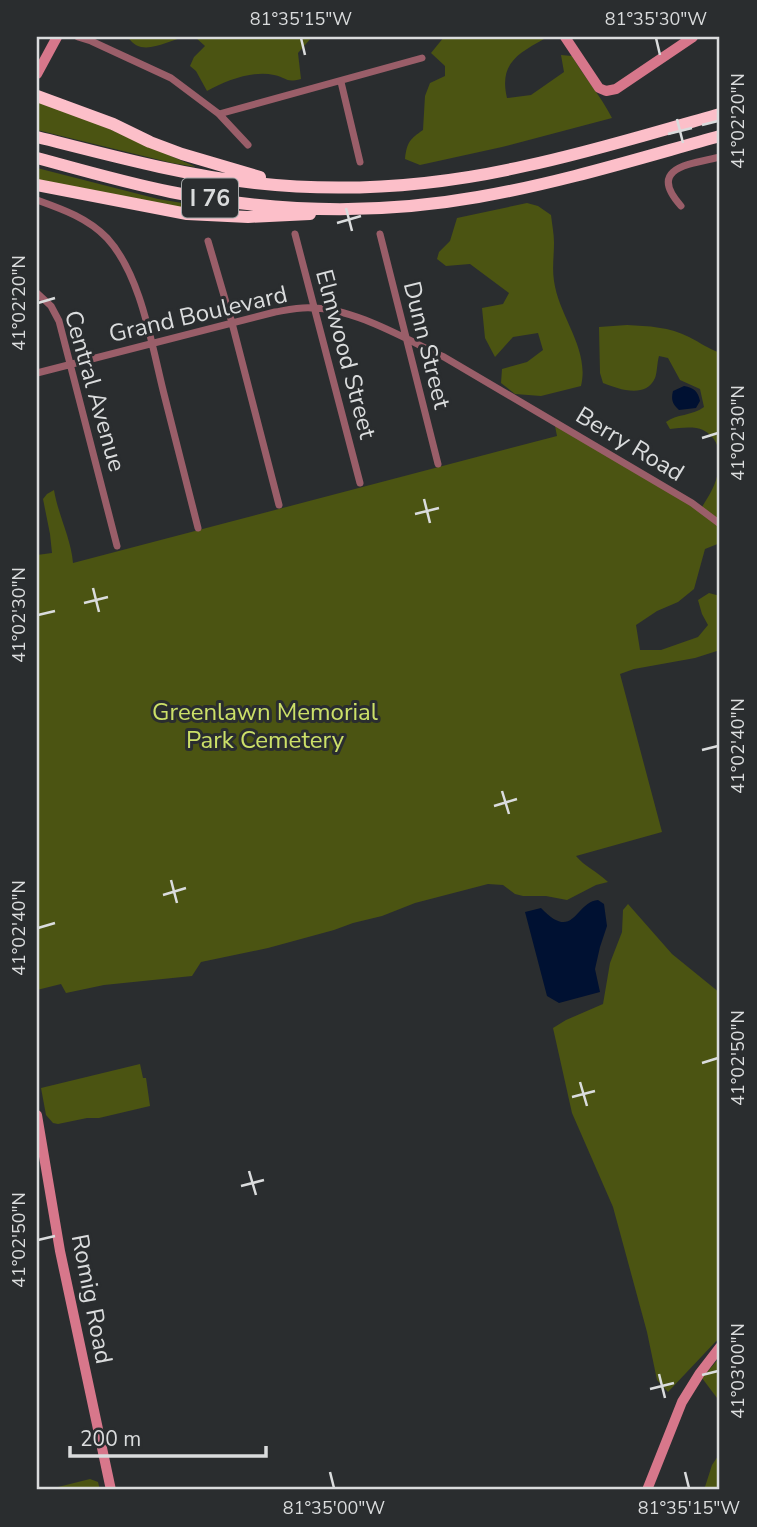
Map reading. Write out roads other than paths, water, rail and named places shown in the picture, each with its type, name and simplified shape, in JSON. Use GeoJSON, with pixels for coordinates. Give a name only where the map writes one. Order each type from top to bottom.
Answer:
{"type":"FeatureCollection","features":[{"type":"Feature","properties":{"kind":"highway"},"geometry":{"type":"LineString","coordinates":[[37,96],[113,124],[182,154],[298,186]]}},
{"type":"Feature","properties":{"kind":"highway","name":"I 76"},"geometry":{"type":"LineString","coordinates":[[37,137],[191,174],[298,186],[382,186],[434,182],[547,161],[720,114]]}},
{"type":"Feature","properties":{"kind":"highway","name":"I 76"},"geometry":{"type":"LineString","coordinates":[[37,158],[146,186],[223,200],[286,206],[387,207],[441,202],[514,190],[720,136]]}},
{"type":"Feature","properties":{"kind":"highway"},"geometry":{"type":"LineString","coordinates":[[37,185],[171,212],[215,217],[335,213],[387,207]]}},
{"type":"Feature","properties":{"kind":"street"},"geometry":{"type":"LineString","coordinates":[[37,74],[57,37]]}},
{"type":"Feature","properties":{"kind":"street"},"geometry":{"type":"LineString","coordinates":[[78,37],[171,78],[219,114],[248,145]]}},
{"type":"Feature","properties":{"kind":"street"},"geometry":{"type":"LineString","coordinates":[[565,37],[599,88],[606,91],[616,89],[693,37]]}},
{"type":"Feature","properties":{"kind":"street"},"geometry":{"type":"LineString","coordinates":[[219,114],[422,58]]}},
{"type":"Feature","properties":{"kind":"street"},"geometry":{"type":"LineString","coordinates":[[341,82],[360,162]]}},
{"type":"Feature","properties":{"kind":"street"},"geometry":{"type":"LineString","coordinates":[[681,206],[668,189],[671,174],[680,167],[720,157]]}},
{"type":"Feature","properties":{"kind":"street"},"geometry":{"type":"LineString","coordinates":[[37,200],[92,225],[108,240],[131,277],[139,298],[198,528]]}},
{"type":"Feature","properties":{"kind":"street","name":"Elmwood Street"},"geometry":{"type":"LineString","coordinates":[[295,234],[360,483]]}},
{"type":"Feature","properties":{"kind":"street","name":"Dunn Street"},"geometry":{"type":"LineString","coordinates":[[380,234],[438,464]]}},
{"type":"Feature","properties":{"kind":"street"},"geometry":{"type":"LineString","coordinates":[[208,240],[279,505]]}},
{"type":"Feature","properties":{"kind":"street","name":"Central Avenue"},"geometry":{"type":"LineString","coordinates":[[37,293],[56,314],[63,335],[117,546]]}},
{"type":"Feature","properties":{"kind":"street","name":"Grand Boulevard"},"geometry":{"type":"LineString","coordinates":[[37,373],[232,323],[314,307],[351,316],[406,338],[554,421]]}},
{"type":"Feature","properties":{"kind":"street","name":"Berry Road"},"geometry":{"type":"LineString","coordinates":[[554,421],[692,503],[720,524]]}},
{"type":"Feature","properties":{"kind":"street","name":"Romig Road"},"geometry":{"type":"LineString","coordinates":[[37,1115],[60,1251],[111,1490]]}},
{"type":"Feature","properties":{"kind":"street"},"geometry":{"type":"LineString","coordinates":[[647,1490],[682,1402],[720,1347]]}},
{"type":"Feature","properties":{"kind":"water"},"geometry":{"type":"Polygon","coordinates":[[[684,386],[697,392],[700,401],[696,408],[679,410],[673,403],[673,391],[684,386]]]}},
{"type":"Feature","properties":{"kind":"water"},"geometry":{"type":"Polygon","coordinates":[[[598,900],[604,904],[607,926],[595,969],[600,992],[559,1003],[547,996],[525,912],[541,908],[561,922],[573,918],[590,902],[598,900]]]}},
{"type":"Feature","properties":{"kind":"park label","name":"Greenlawn Memorial Park Cemetery"},"geometry":{"type":"Point","coordinates":[265,726]}}]}
